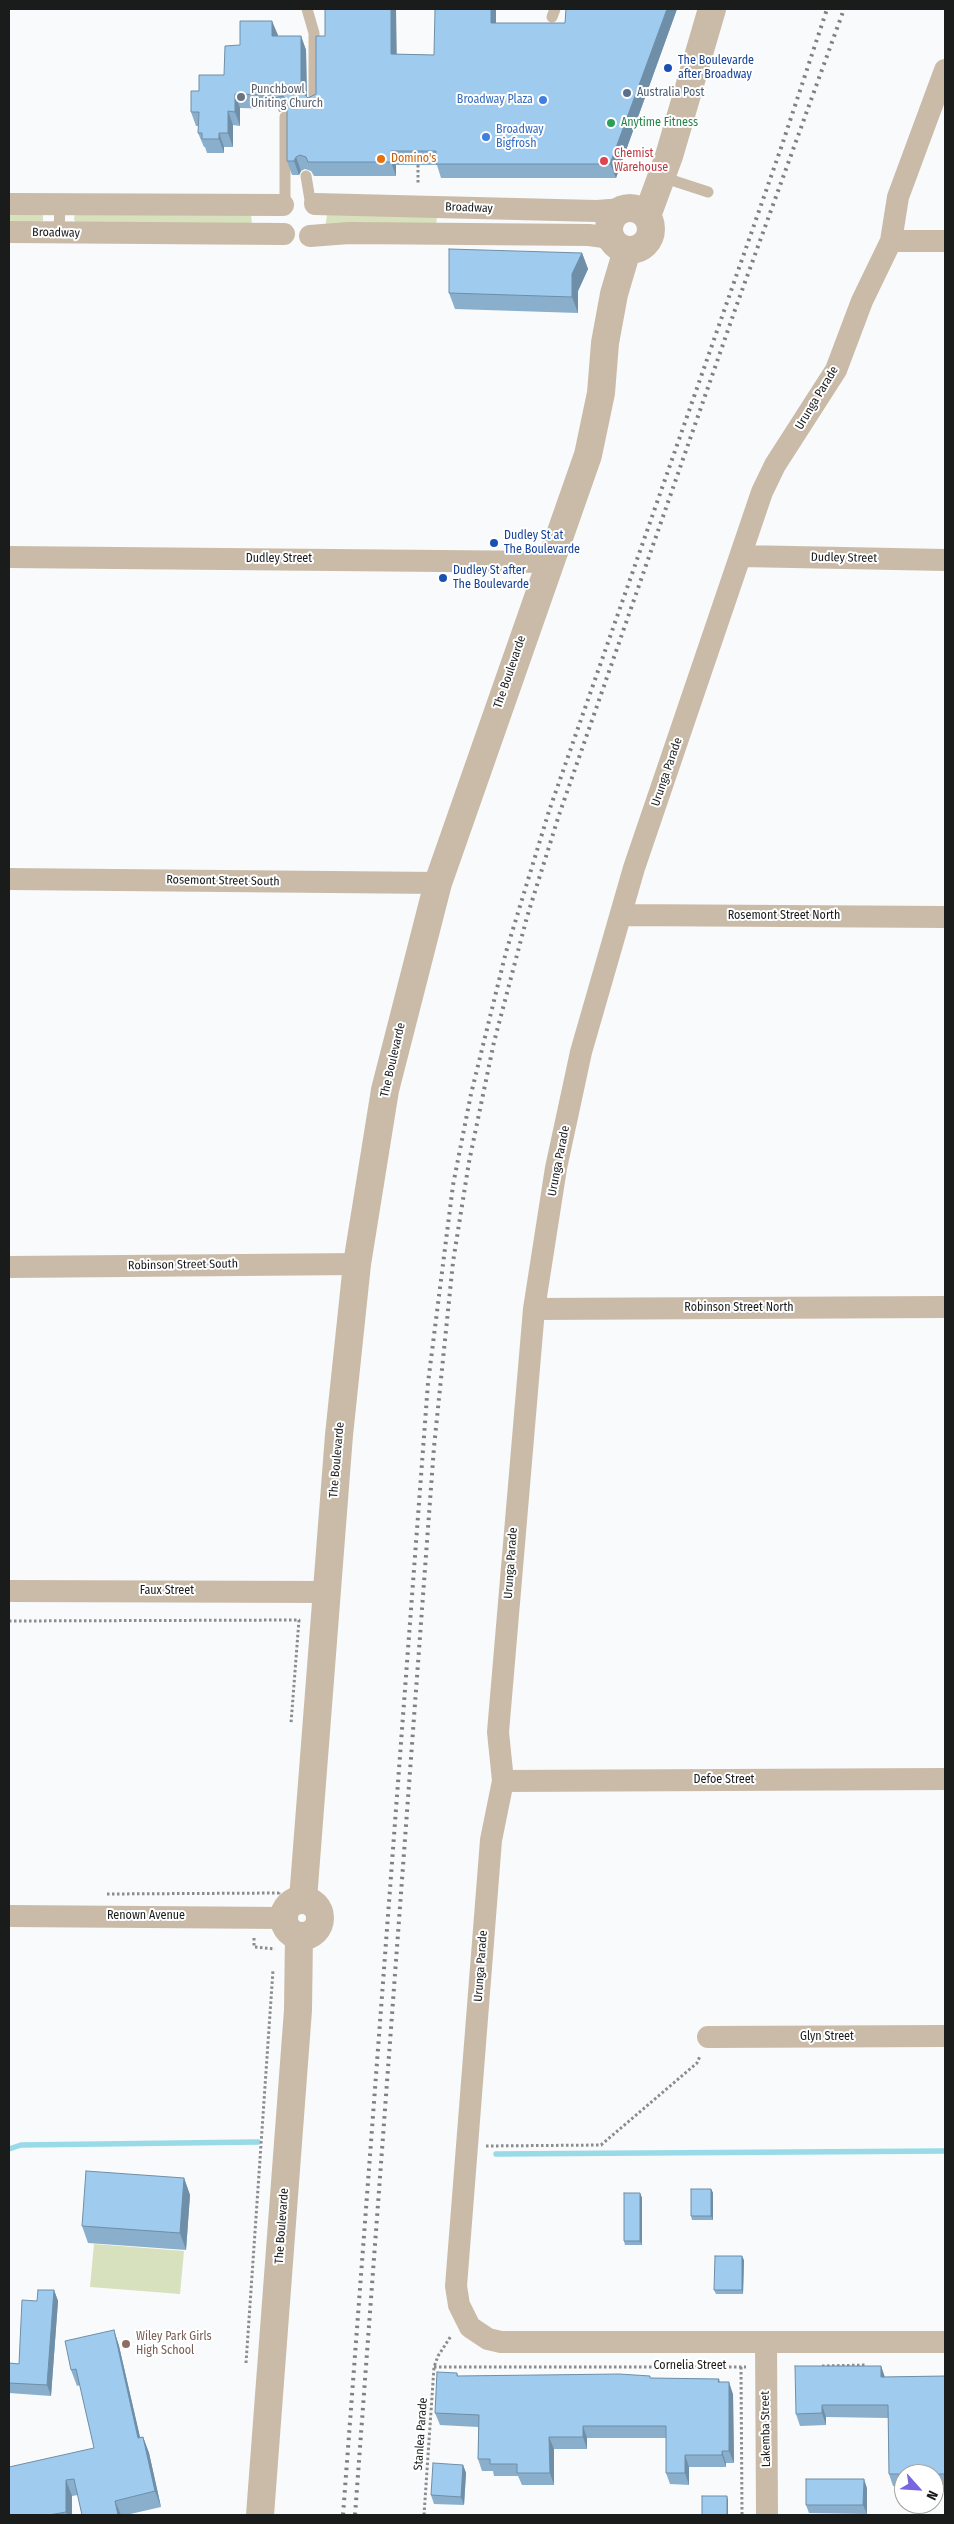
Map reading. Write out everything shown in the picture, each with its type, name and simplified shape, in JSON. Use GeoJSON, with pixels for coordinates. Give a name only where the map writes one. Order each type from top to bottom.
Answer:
{"type":"FeatureCollection","features":[{"type":"Feature","properties":{"kind":"street","name":"The Boulevarde"},"geometry":{"type":"LineString","coordinates":[[633,211],[650,222],[650,236],[641,247],[619,244],[609,232],[612,217],[633,211],[662,177],[711,9]]}},
{"type":"Feature","properties":{"kind":"street","name":"The Boulevarde"},"geometry":{"type":"LineString","coordinates":[[633,211],[648,167],[711,9]]}},
{"type":"Feature","properties":{"kind":"street","name":"Urunga Parade"},"geometry":{"type":"LineString","coordinates":[[464,2317],[459,2306],[456,2286],[490,1840],[503,1781],[498,1732],[534,1309],[556,1168],[581,1052],[634,868],[742,556],[762,492],[775,465],[836,370],[862,301],[891,240],[898,197],[945,70]]}},
{"type":"Feature","properties":{"kind":"street"},"geometry":{"type":"LineString","coordinates":[[9,204],[284,204],[297,197],[312,202],[320,218],[316,232],[297,240],[284,234],[280,229],[278,216],[284,204]]}},
{"type":"Feature","properties":{"kind":"street","name":"Broadway"},"geometry":{"type":"LineString","coordinates":[[312,202],[633,211]]}},
{"type":"Feature","properties":{"kind":"street","name":"Broadway"},"geometry":{"type":"LineString","coordinates":[[9,232],[284,234]]}},
{"type":"Feature","properties":{"kind":"street","name":"Broadway"},"geometry":{"type":"LineString","coordinates":[[310,236],[349,234],[589,235],[619,244]]}},
{"type":"Feature","properties":{"kind":"street"},"geometry":{"type":"LineString","coordinates":[[891,240],[945,241]]}},
{"type":"Feature","properties":{"kind":"street","name":"The Boulevarde"},"geometry":{"type":"LineString","coordinates":[[260,2515],[298,2010],[291,1927],[311,1934],[320,1920],[318,1908],[303,1899],[338,1435],[357,1264],[385,1090],[438,883],[549,562],[578,485],[596,424],[619,244]]}},
{"type":"Feature","properties":{"kind":"street","name":"Dudley Street"},"geometry":{"type":"LineString","coordinates":[[742,556],[945,560]]}},
{"type":"Feature","properties":{"kind":"street","name":"Dudley Street"},"geometry":{"type":"LineString","coordinates":[[9,557],[549,562]]}},
{"type":"Feature","properties":{"kind":"street","name":"Rosemont Street South"},"geometry":{"type":"LineString","coordinates":[[9,879],[438,883]]}},
{"type":"Feature","properties":{"kind":"street","name":"Rosemont Street North"},"geometry":{"type":"LineString","coordinates":[[622,915],[945,917]]}},
{"type":"Feature","properties":{"kind":"street","name":"Robinson Street South"},"geometry":{"type":"LineString","coordinates":[[9,1267],[357,1264]]}},
{"type":"Feature","properties":{"kind":"street","name":"Robinson Street North"},"geometry":{"type":"LineString","coordinates":[[534,1309],[945,1307]]}},
{"type":"Feature","properties":{"kind":"street","name":"Faux Street"},"geometry":{"type":"LineString","coordinates":[[9,1590],[326,1592]]}},
{"type":"Feature","properties":{"kind":"street","name":"Defoe Street"},"geometry":{"type":"LineString","coordinates":[[503,1781],[945,1779]]}},
{"type":"Feature","properties":{"kind":"street","name":"Renown Avenue"},"geometry":{"type":"LineString","coordinates":[[9,1916],[255,1917],[291,1927]]}},
{"type":"Feature","properties":{"kind":"street","name":"Glyn Street"},"geometry":{"type":"LineString","coordinates":[[708,2037],[945,2036]]}},
{"type":"Feature","properties":{"kind":"street","name":"Cornelia Street"},"geometry":{"type":"LineString","coordinates":[[464,2317],[477,2333],[488,2339],[514,2344],[945,2342]]}},
{"type":"Feature","properties":{"kind":"street","name":"Lakemba Street"},"geometry":{"type":"LineString","coordinates":[[766,2344],[767,2515]]}},
{"type":"Feature","properties":{"kind":"lane"},"geometry":{"type":"LineString","coordinates":[[307,9],[314,33],[314,105]]}},
{"type":"Feature","properties":{"kind":"lane"},"geometry":{"type":"LineString","coordinates":[[284,204],[285,117]]}},
{"type":"Feature","properties":{"kind":"lane"},"geometry":{"type":"LineString","coordinates":[[306,176],[312,202]]}},
{"type":"Feature","properties":{"kind":"lane"},"geometry":{"type":"LineString","coordinates":[[662,177],[708,192]]}},
{"type":"Feature","properties":{"kind":"lane"},"geometry":{"type":"LineString","coordinates":[[59,233],[60,204]]}},
{"type":"Feature","properties":{"kind":"path"},"geometry":{"type":"LineString","coordinates":[[418,165],[418,184]]}},
{"type":"Feature","properties":{"kind":"path"},"geometry":{"type":"LineString","coordinates":[[9,1621],[299,1620],[291,1727]]}},
{"type":"Feature","properties":{"kind":"path"},"geometry":{"type":"LineString","coordinates":[[98,1894],[279,1893],[279,1883]]}},
{"type":"Feature","properties":{"kind":"path"},"geometry":{"type":"LineString","coordinates":[[256,1893],[254,1947],[275,1948],[274,1957]]}},
{"type":"Feature","properties":{"kind":"path"},"geometry":{"type":"LineString","coordinates":[[245,2371],[274,1967]]}},
{"type":"Feature","properties":{"kind":"path"},"geometry":{"type":"LineString","coordinates":[[467,2146],[601,2145],[697,2062],[708,2037]]}},
{"type":"Feature","properties":{"kind":"path","name":"Lakemba Street"},"geometry":{"type":"LineString","coordinates":[[740,2344],[742,2515]]}},
{"type":"Feature","properties":{"kind":"path","name":"Stanlea Parade"},"geometry":{"type":"LineString","coordinates":[[424,2515],[434,2367],[438,2356]]}},
{"type":"Feature","properties":{"kind":"path"},"geometry":{"type":"LineString","coordinates":[[813,2366],[869,2365]]}},
{"type":"Feature","properties":{"kind":"path","name":"Cornelia Street"},"geometry":{"type":"LineString","coordinates":[[434,2367],[741,2366],[766,2368]]}},
{"type":"Feature","properties":{"kind":"green space"},"geometry":{"type":"Polygon","coordinates":[[[9,209],[43,214],[43,221],[9,227],[9,209]]]}},
{"type":"Feature","properties":{"kind":"green space"},"geometry":{"type":"Polygon","coordinates":[[[251,211],[252,227],[76,224],[74,219],[75,213],[251,211]]]}},
{"type":"Feature","properties":{"kind":"green space"},"geometry":{"type":"Polygon","coordinates":[[[437,214],[436,229],[325,228],[327,215],[437,214]]]}},
{"type":"Feature","properties":{"kind":"green space"},"geometry":{"type":"Polygon","coordinates":[[[94,2244],[184,2251],[180,2294],[90,2287],[94,2244]]]}},
{"type":"Feature","properties":{"kind":"building"},"geometry":{"type":"Polygon","coordinates":[[[325,9],[391,9],[391,54],[434,55],[435,9],[491,9],[491,23],[565,23],[566,9],[667,9],[610,164],[436,164],[436,151],[391,151],[391,162],[308,162],[306,157],[300,155],[294,161],[287,161],[287,102],[283,96],[274,98],[274,95],[235,94],[235,112],[228,111],[228,133],[219,133],[219,139],[202,139],[202,133],[198,133],[199,112],[191,112],[191,91],[199,91],[199,75],[224,75],[225,46],[240,45],[240,21],[272,21],[272,36],[301,36],[301,91],[308,98],[316,94],[316,36],[325,36],[325,9]]]}},
{"type":"Feature","properties":{"kind":"building"},"geometry":{"type":"Polygon","coordinates":[[[449,249],[582,253],[572,274],[572,297],[449,293],[449,249]]]}},
{"type":"Feature","properties":{"kind":"building"},"geometry":{"type":"Polygon","coordinates":[[[86,2171],[184,2178],[180,2233],[82,2226],[86,2171]]]}},
{"type":"Feature","properties":{"kind":"building"},"geometry":{"type":"Polygon","coordinates":[[[691,2189],[711,2189],[711,2216],[691,2216],[691,2189]]]}},
{"type":"Feature","properties":{"kind":"building"},"geometry":{"type":"Polygon","coordinates":[[[624,2193],[640,2193],[640,2241],[624,2241],[624,2193]]]}},
{"type":"Feature","properties":{"kind":"building"},"geometry":{"type":"Polygon","coordinates":[[[715,2256],[742,2256],[742,2290],[714,2290],[715,2256]]]}},
{"type":"Feature","properties":{"kind":"building"},"geometry":{"type":"Polygon","coordinates":[[[38,2290],[54,2290],[47,2385],[9,2383],[9,2363],[19,2364],[22,2300],[37,2301],[38,2290]]]}},
{"type":"Feature","properties":{"kind":"building"},"geometry":{"type":"Polygon","coordinates":[[[114,2330],[138,2438],[143,2437],[155,2491],[115,2501],[118,2515],[82,2515],[74,2479],[66,2480],[66,2512],[49,2515],[9,2515],[9,2467],[94,2448],[76,2369],[71,2370],[65,2341],[114,2330]]]}},
{"type":"Feature","properties":{"kind":"building"},"geometry":{"type":"Polygon","coordinates":[[[795,2366],[881,2366],[881,2377],[945,2376],[945,2474],[944,2464],[894,2464],[894,2474],[889,2474],[888,2405],[822,2405],[822,2413],[796,2414],[795,2366]]]}},
{"type":"Feature","properties":{"kind":"building"},"geometry":{"type":"Polygon","coordinates":[[[437,2372],[457,2373],[457,2376],[619,2374],[650,2376],[650,2378],[719,2379],[718,2382],[729,2382],[729,2451],[722,2451],[722,2455],[685,2455],[685,2473],[666,2473],[666,2426],[583,2426],[583,2437],[549,2437],[550,2473],[517,2473],[517,2464],[490,2464],[490,2459],[478,2459],[479,2415],[435,2413],[437,2372]]]}},
{"type":"Feature","properties":{"kind":"building"},"geometry":{"type":"Polygon","coordinates":[[[433,2463],[463,2465],[461,2497],[431,2495],[433,2463]]]}},
{"type":"Feature","properties":{"kind":"building"},"geometry":{"type":"Polygon","coordinates":[[[806,2479],[864,2479],[863,2505],[806,2505],[806,2479]]]}},
{"type":"Feature","properties":{"kind":"building"},"geometry":{"type":"Polygon","coordinates":[[[702,2496],[727,2496],[727,2515],[702,2515],[702,2496]]]}},
{"type":"Feature","properties":{"kind":"waterway"},"geometry":{"type":"LineString","coordinates":[[9,2149],[21,2145],[258,2142]]}},
{"type":"Feature","properties":{"kind":"waterway"},"geometry":{"type":"LineString","coordinates":[[496,2154],[945,2151]]}},
{"type":"Feature","properties":{"kind":"railway"},"geometry":{"type":"LineString","coordinates":[[343,2515],[428,1383],[453,1185],[471,1094],[506,952],[549,811],[781,148],[827,9]]}},
{"type":"Feature","properties":{"kind":"railway"},"geometry":{"type":"LineString","coordinates":[[355,2515],[434,1447],[453,1262],[469,1162],[494,1042],[527,917],[559,815],[736,307],[844,9]]}},
{"type":"Feature","properties":{"kind":"place","name":"The Boulevarde after Broadway"},"geometry":{"type":"Point","coordinates":[668,68]}},
{"type":"Feature","properties":{"kind":"place","name":"Australia Post"},"geometry":{"type":"Point","coordinates":[627,93]}},
{"type":"Feature","properties":{"kind":"place","name":"Punchbowl Uniting Church"},"geometry":{"type":"Point","coordinates":[241,97]}},
{"type":"Feature","properties":{"kind":"place","name":"Broadway Plaza"},"geometry":{"type":"Point","coordinates":[543,100]}},
{"type":"Feature","properties":{"kind":"place","name":"Anytime Fitness"},"geometry":{"type":"Point","coordinates":[611,123]}},
{"type":"Feature","properties":{"kind":"place","name":"Broadway Bigfrosh"},"geometry":{"type":"Point","coordinates":[486,137]}},
{"type":"Feature","properties":{"kind":"place","name":"Domino's"},"geometry":{"type":"Point","coordinates":[381,159]}},
{"type":"Feature","properties":{"kind":"place","name":"Chemist Warehouse"},"geometry":{"type":"Point","coordinates":[604,161]}},
{"type":"Feature","properties":{"kind":"place","name":"Dudley St at The Boulevarde"},"geometry":{"type":"Point","coordinates":[494,543]}},
{"type":"Feature","properties":{"kind":"place","name":"Dudley St after The Boulevarde"},"geometry":{"type":"Point","coordinates":[443,578]}},
{"type":"Feature","properties":{"kind":"place","name":"Wiley Park Girls High School"},"geometry":{"type":"Point","coordinates":[126,2344]}}]}
